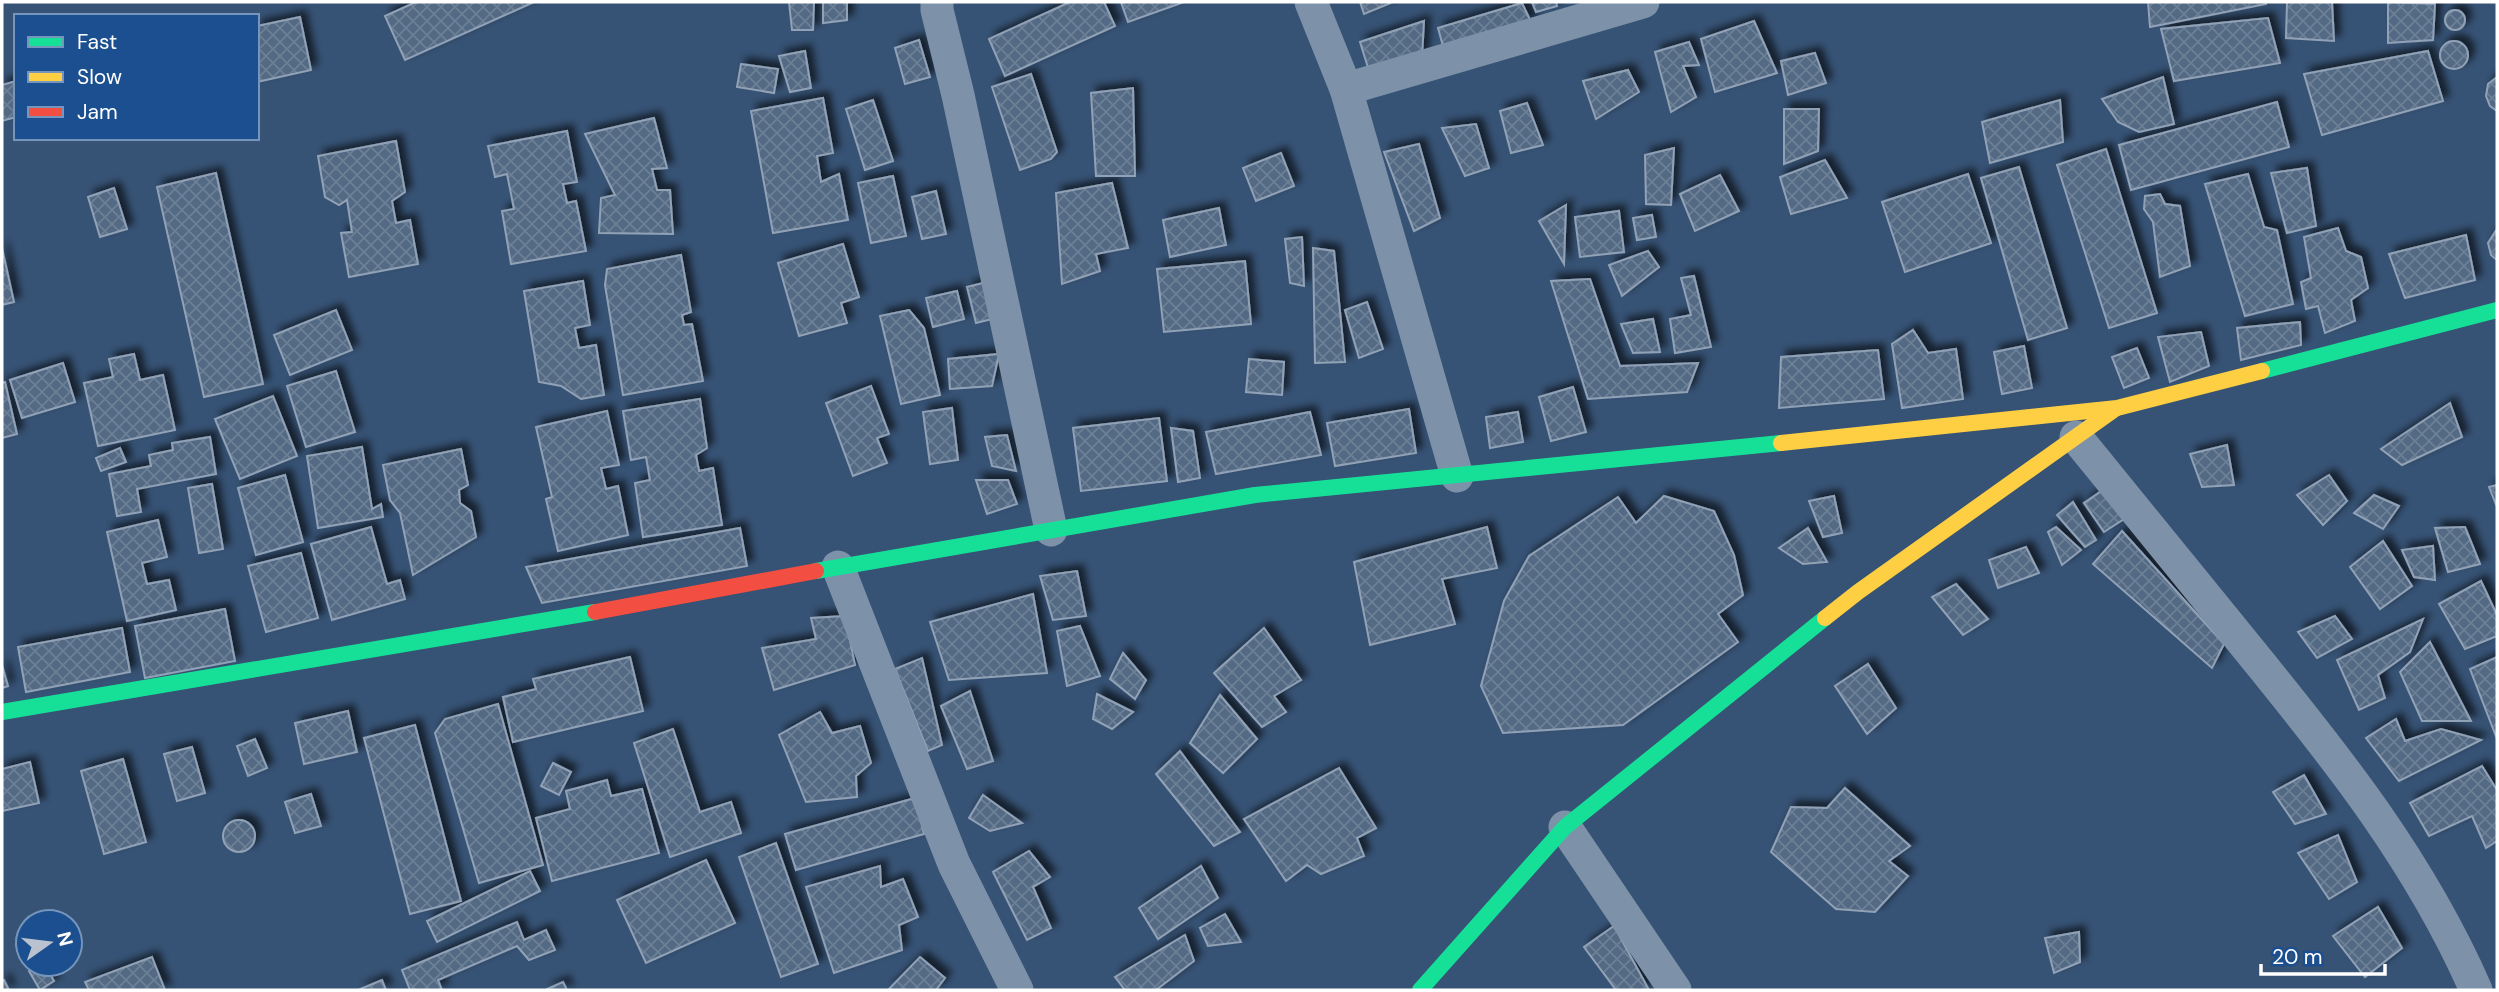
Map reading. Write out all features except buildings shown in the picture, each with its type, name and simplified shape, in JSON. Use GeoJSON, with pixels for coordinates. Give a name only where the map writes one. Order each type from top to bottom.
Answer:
{"type":"FeatureCollection","features":[{"type":"Feature","properties":{"kind":"street"},"geometry":{"type":"LineString","coordinates":[[937,2],[1051,530]]}},
{"type":"Feature","properties":{"kind":"street"},"geometry":{"type":"LineString","coordinates":[[1311,2],[1346,89],[1457,477]]}},
{"type":"Feature","properties":{"kind":"street"},"geometry":{"type":"LineString","coordinates":[[1346,89],[1643,2]]}},
{"type":"Feature","properties":{"kind":"street"},"geometry":{"type":"LineString","coordinates":[[2,712],[524,625],[838,567],[1255,495],[1457,477],[2117,408],[2497,310]]}},
{"type":"Feature","properties":{"kind":"street"},"geometry":{"type":"LineString","coordinates":[[1420,990],[1564,828],[1858,592],[2117,408]]}},
{"type":"Feature","properties":{"kind":"street"},"geometry":{"type":"LineString","coordinates":[[2076,437],[2337,758],[2416,873],[2460,953],[2476,990]]}},
{"type":"Feature","properties":{"kind":"street"},"geometry":{"type":"LineString","coordinates":[[838,567],[954,864],[1017,990]]}},
{"type":"Feature","properties":{"kind":"street"},"geometry":{"type":"LineString","coordinates":[[1564,828],[1675,990]]}},
{"type":"Feature","properties":{"kind":"traffic: fast"},"geometry":{"type":"LineString","coordinates":[[2262,371],[2497,310]]}},
{"type":"Feature","properties":{"kind":"traffic: fast"},"geometry":{"type":"LineString","coordinates":[[816,571],[1255,495],[1781,443]]}},
{"type":"Feature","properties":{"kind":"traffic: fast"},"geometry":{"type":"LineString","coordinates":[[2,712],[595,612]]}},
{"type":"Feature","properties":{"kind":"traffic: fast"},"geometry":{"type":"LineString","coordinates":[[1420,990],[1565,827],[1825,618]]}},
{"type":"Feature","properties":{"kind":"traffic: slow"},"geometry":{"type":"LineString","coordinates":[[1781,443],[2117,408],[2262,371]]}},
{"type":"Feature","properties":{"kind":"traffic: slow"},"geometry":{"type":"LineString","coordinates":[[1825,618],[2115,409]]}},
{"type":"Feature","properties":{"kind":"traffic: jam"},"geometry":{"type":"LineString","coordinates":[[595,612],[816,571]]}}]}
